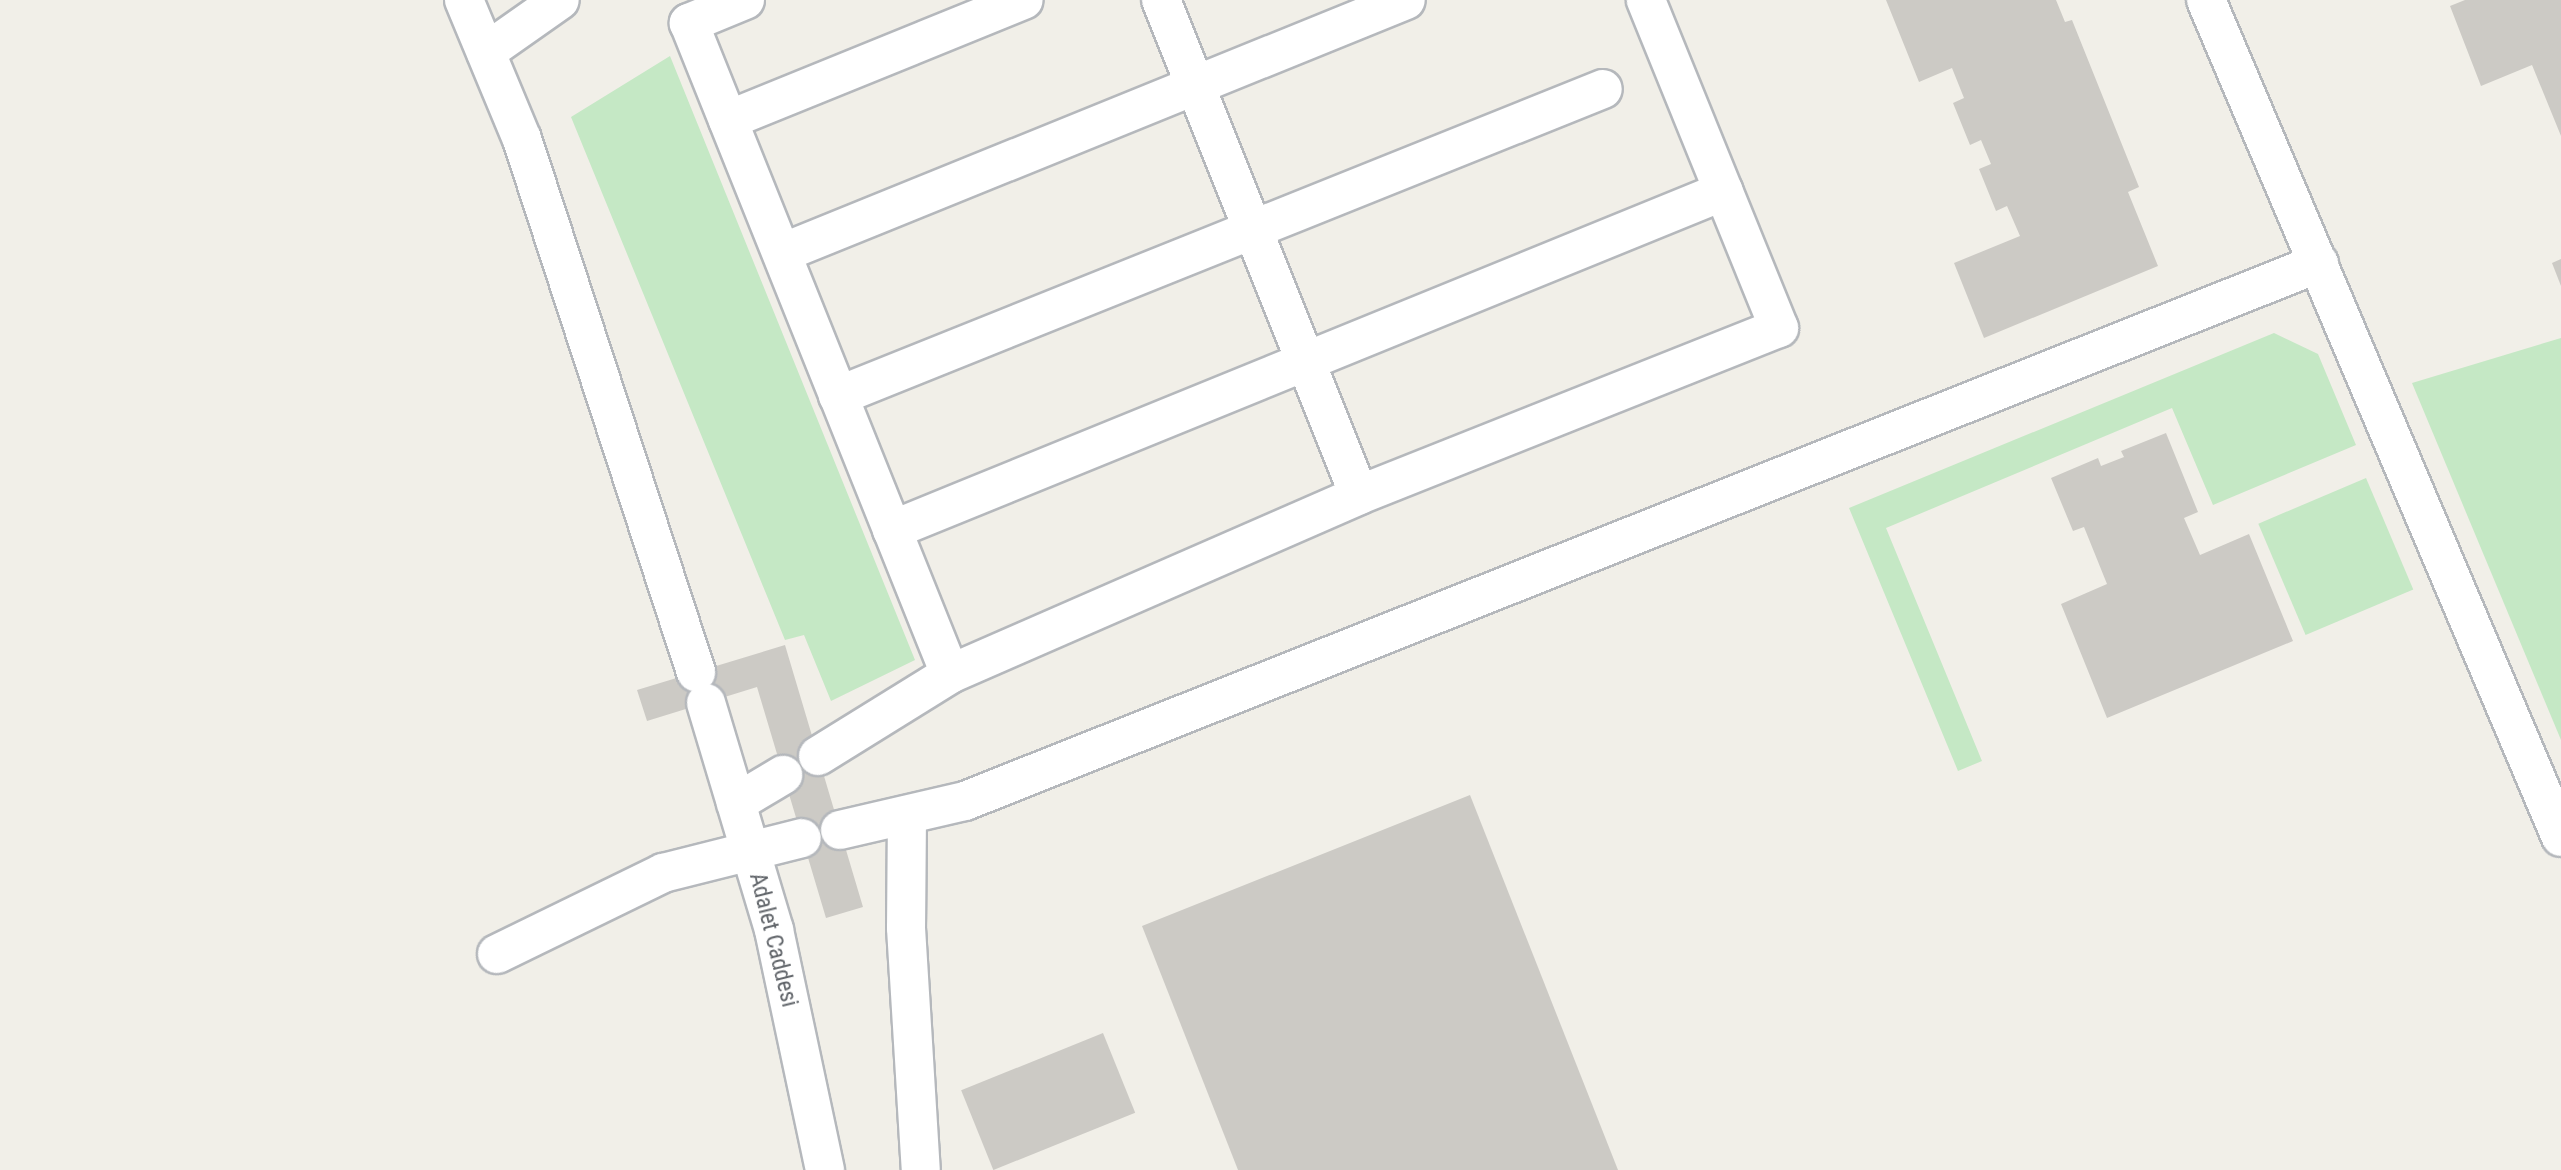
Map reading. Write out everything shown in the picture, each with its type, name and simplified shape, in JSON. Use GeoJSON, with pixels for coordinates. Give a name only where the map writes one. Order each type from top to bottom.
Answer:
{"type":"FeatureCollection","features":[{"type":"Feature","properties":{"kind":"street","name":"Adalet Caddesi"},"geometry":{"type":"LineString","coordinates":[[464,0],[522,139],[704,696],[774,930],[825,1170]]}},
{"type":"Feature","properties":{"kind":"street"},"geometry":{"type":"LineString","coordinates":[[486,52],[561,0]]}},
{"type":"Feature","properties":{"kind":"street"},"geometry":{"type":"LineString","coordinates":[[745,0],[689,23],[950,674]]}},
{"type":"Feature","properties":{"kind":"street"},"geometry":{"type":"LineString","coordinates":[[728,120],[1024,0]]}},
{"type":"Feature","properties":{"kind":"street"},"geometry":{"type":"LineString","coordinates":[[1161,0],[1359,495]]}},
{"type":"Feature","properties":{"kind":"street"},"geometry":{"type":"LineString","coordinates":[[782,253],[1406,0]]}},
{"type":"Feature","properties":{"kind":"street"},"geometry":{"type":"LineString","coordinates":[[818,755],[950,674],[1359,495],[1779,328],[1646,0]]}},
{"type":"Feature","properties":{"kind":"street"},"geometry":{"type":"LineString","coordinates":[[2206,0],[2561,837]]}},
{"type":"Feature","properties":{"kind":"street"},"geometry":{"type":"LineString","coordinates":[[838,396],[1602,89]]}},
{"type":"Feature","properties":{"kind":"street"},"geometry":{"type":"LineString","coordinates":[[892,530],[1724,191]]}},
{"type":"Feature","properties":{"kind":"street"},"geometry":{"type":"LineString","coordinates":[[840,830],[965,802],[2319,263]]}},
{"type":"Feature","properties":{"kind":"street"},"geometry":{"type":"LineString","coordinates":[[736,803],[783,775]]}},
{"type":"Feature","properties":{"kind":"street"},"geometry":{"type":"LineString","coordinates":[[906,815],[906,928],[921,1170]]}},
{"type":"Feature","properties":{"kind":"street"},"geometry":{"type":"LineString","coordinates":[[497,954],[663,873],[802,838]]}},
{"type":"Feature","properties":{"kind":"green space"},"geometry":{"type":"Polygon","coordinates":[[[670,56],[915,660],[831,701],[804,635],[785,640],[571,117],[670,56]]]}},
{"type":"Feature","properties":{"kind":"green space"},"geometry":{"type":"Polygon","coordinates":[[[2274,333],[2318,354],[2356,445],[2213,505],[2172,408],[1886,528],[1982,761],[1958,771],[1849,508],[2274,333]]]}},
{"type":"Feature","properties":{"kind":"green space"},"geometry":{"type":"Polygon","coordinates":[[[2561,338],[2561,740],[2412,383],[2561,338]]]}},
{"type":"Feature","properties":{"kind":"green space"},"geometry":{"type":"Polygon","coordinates":[[[2366,478],[2413,589],[2306,635],[2258,524],[2366,478]]]}},
{"type":"Feature","properties":{"kind":"building"},"geometry":{"type":"Polygon","coordinates":[[[1886,0],[2056,0],[2065,22],[2072,20],[2139,187],[2128,192],[2158,266],[1984,338],[1954,263],[2020,236],[2007,206],[1996,211],[1979,169],[1991,164],[1981,140],[1970,145],[1953,103],[1964,98],[1952,68],[1919,82],[1886,0]]]}},
{"type":"Feature","properties":{"kind":"building"},"geometry":{"type":"Polygon","coordinates":[[[2465,0],[2561,0],[2561,136],[2532,65],[2481,86],[2450,6],[2465,0]]]}},
{"type":"Feature","properties":{"kind":"building"},"geometry":{"type":"Polygon","coordinates":[[[2561,259],[2561,286],[2552,263],[2561,259]]]}},
{"type":"Feature","properties":{"kind":"building"},"geometry":{"type":"Polygon","coordinates":[[[2166,433],[2198,512],[2184,518],[2200,555],[2249,534],[2293,641],[2107,718],[2061,604],[2107,584],[2084,527],[2073,531],[2051,478],[2098,458],[2101,466],[2124,457],[2121,451],[2166,433]]]}},
{"type":"Feature","properties":{"kind":"building"},"geometry":{"type":"Polygon","coordinates":[[[785,645],[863,907],[826,918],[757,687],[647,721],[637,690],[785,645]]]}},
{"type":"Feature","properties":{"kind":"building"},"geometry":{"type":"Polygon","coordinates":[[[1470,795],[1618,1170],[1238,1170],[1142,926],[1470,795]]]}},
{"type":"Feature","properties":{"kind":"building"},"geometry":{"type":"Polygon","coordinates":[[[1103,1033],[1135,1113],[993,1170],[961,1090],[1103,1033]]]}}]}
